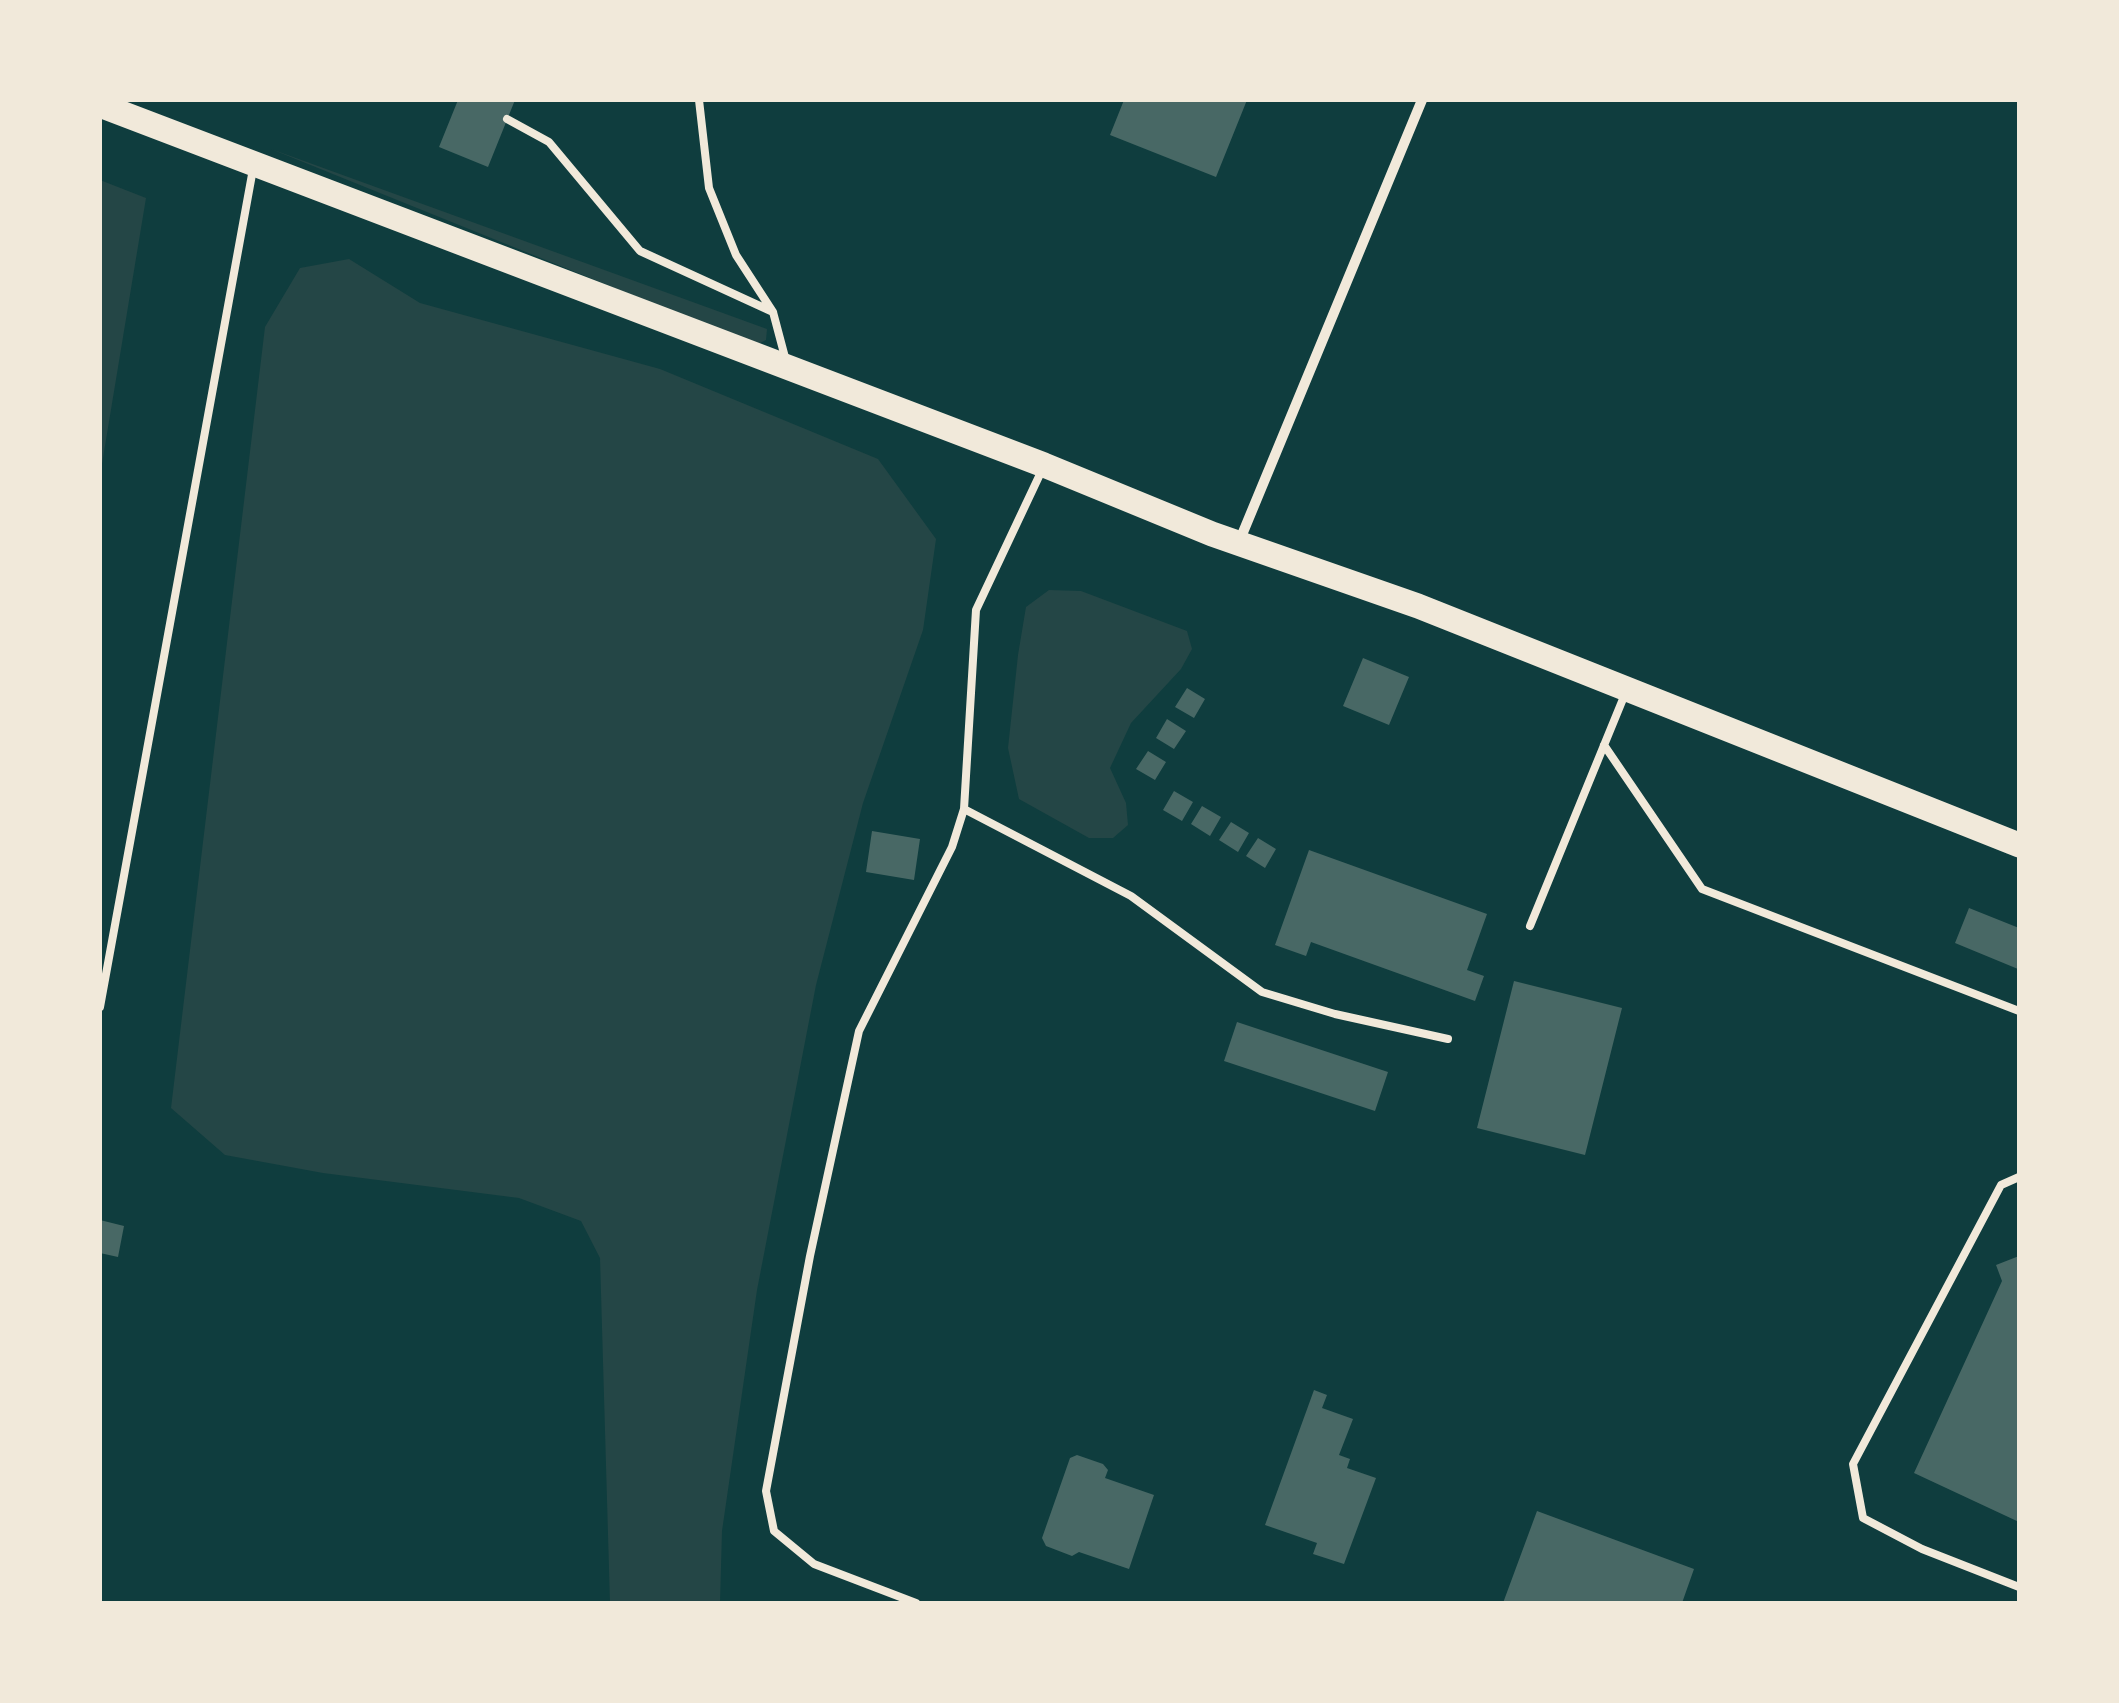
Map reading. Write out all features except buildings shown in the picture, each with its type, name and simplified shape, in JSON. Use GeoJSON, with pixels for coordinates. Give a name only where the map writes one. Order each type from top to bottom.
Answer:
{"type":"FeatureCollection","features":[{"type":"Feature","properties":{"kind":"main road"},"geometry":{"type":"LineString","coordinates":[[100,105],[1238,543],[1418,606],[2019,845]]}},
{"type":"Feature","properties":{"kind":"street"},"geometry":{"type":"LineString","coordinates":[[1238,543],[1422,100]]}},
{"type":"Feature","properties":{"kind":"lane"},"geometry":{"type":"LineString","coordinates":[[700,100],[709,188],[736,256],[774,312],[788,370]]}},
{"type":"Feature","properties":{"kind":"lane"},"geometry":{"type":"LineString","coordinates":[[507,119],[549,142],[640,251],[774,312]]}},
{"type":"Feature","properties":{"kind":"lane"},"geometry":{"type":"LineString","coordinates":[[100,1007],[254,164]]}},
{"type":"Feature","properties":{"kind":"lane"},"geometry":{"type":"LineString","coordinates":[[916,1603],[814,1564],[774,1531],[766,1491],[810,1256],[859,1031],[912,933],[952,847],[964,809],[976,610],[1044,466]]}},
{"type":"Feature","properties":{"kind":"lane"},"geometry":{"type":"LineString","coordinates":[[1530,926],[1626,691]]}},
{"type":"Feature","properties":{"kind":"lane"},"geometry":{"type":"LineString","coordinates":[[1604,744],[1702,889],[2019,1011]]}},
{"type":"Feature","properties":{"kind":"lane"},"geometry":{"type":"LineString","coordinates":[[964,809],[1131,896],[1262,992],[1448,1039]]}},
{"type":"Feature","properties":{"kind":"lane"},"geometry":{"type":"LineString","coordinates":[[2019,1177],[2002,1185],[1853,1464],[1863,1518],[1922,1549],[2019,1587]]}},
{"type":"Feature","properties":{"kind":"shaded area"},"geometry":{"type":"Polygon","coordinates":[[[271,149],[767,329],[766,340],[756,345],[271,149]]]}},
{"type":"Feature","properties":{"kind":"shaded area"},"geometry":{"type":"Polygon","coordinates":[[[100,180],[146,198],[100,476],[100,180]]]}},
{"type":"Feature","properties":{"kind":"shaded area"},"geometry":{"type":"Polygon","coordinates":[[[349,259],[420,303],[660,369],[878,459],[936,539],[923,630],[863,803],[816,985],[757,1290],[722,1531],[720,1603],[610,1603],[600,1258],[581,1221],[519,1198],[323,1173],[225,1155],[171,1108],[265,327],[300,268],[349,259]]]}},
{"type":"Feature","properties":{"kind":"shaded area"},"geometry":{"type":"Polygon","coordinates":[[[1049,590],[1081,591],[1187,631],[1192,649],[1181,669],[1131,723],[1110,768],[1126,803],[1128,825],[1113,838],[1089,838],[1019,799],[1008,748],[1018,655],[1026,607],[1049,590]]]}}]}
